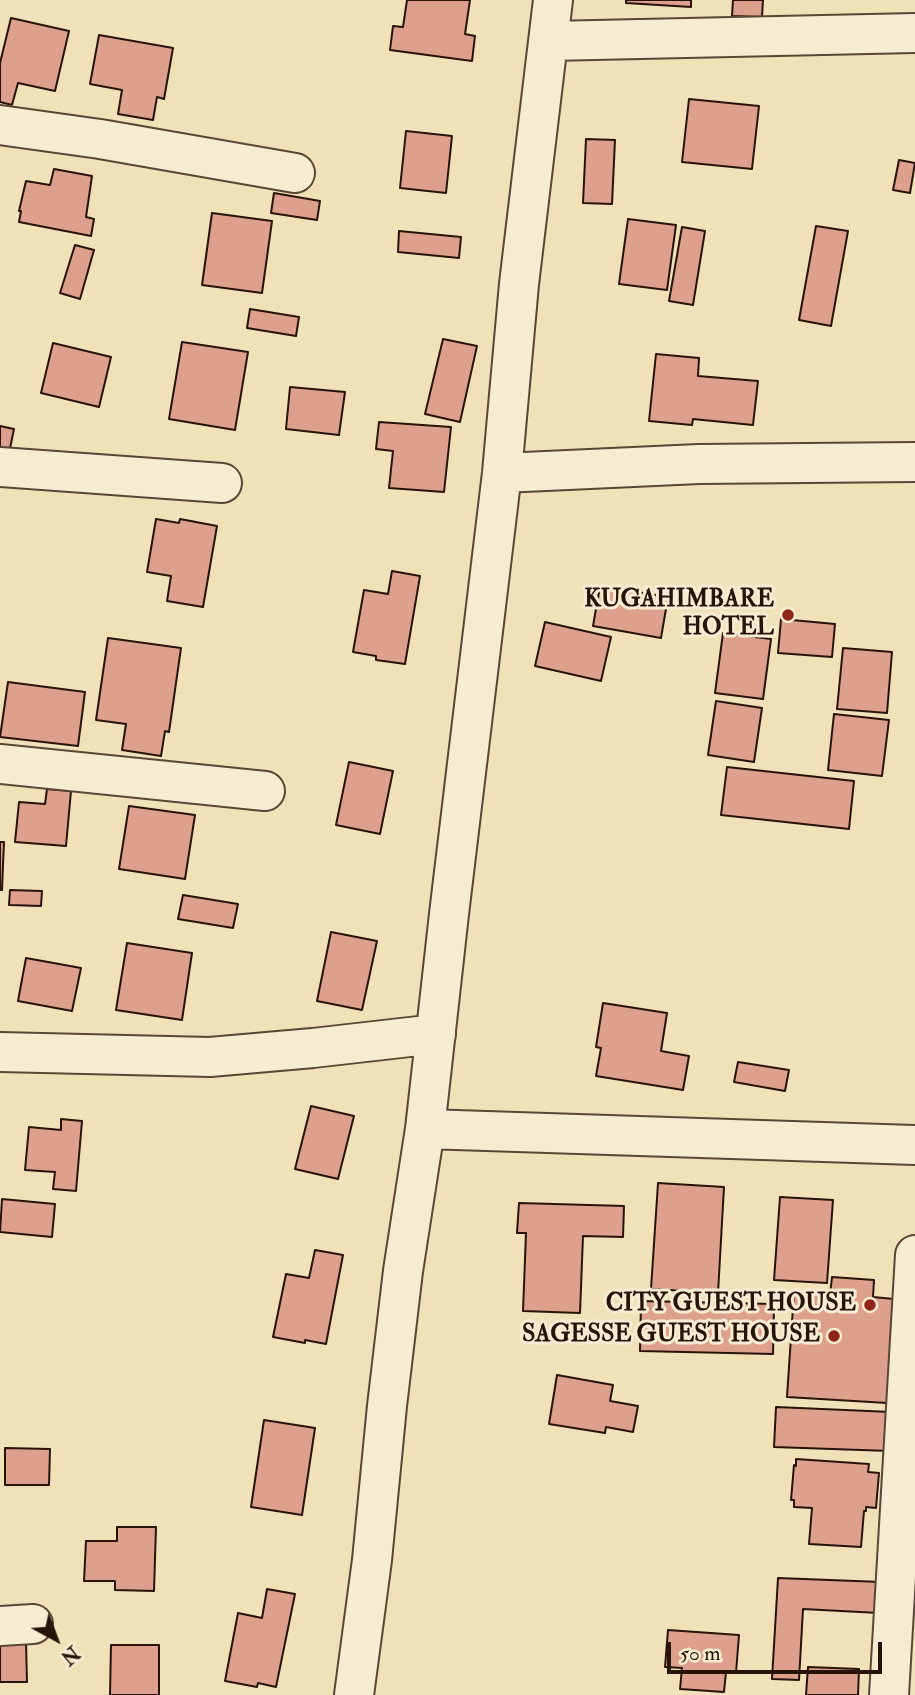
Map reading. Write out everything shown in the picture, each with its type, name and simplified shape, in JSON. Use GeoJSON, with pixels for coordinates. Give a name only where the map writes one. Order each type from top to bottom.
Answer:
{"type":"FeatureCollection","features":[{"type":"Feature","properties":{"kind":"street"},"geometry":{"type":"LineString","coordinates":[[354,1695],[372,1560],[402,1271],[425,1129],[502,472],[519,284],[553,0]]}},
{"type":"Feature","properties":{"kind":"street"},"geometry":{"type":"LineString","coordinates":[[549,41],[915,33]]}},
{"type":"Feature","properties":{"kind":"street"},"geometry":{"type":"LineString","coordinates":[[0,125],[100,139],[295,173]]}},
{"type":"Feature","properties":{"kind":"street"},"geometry":{"type":"LineString","coordinates":[[502,472],[699,464],[915,462]]}},
{"type":"Feature","properties":{"kind":"street"},"geometry":{"type":"LineString","coordinates":[[0,467],[222,483]]}},
{"type":"Feature","properties":{"kind":"street"},"geometry":{"type":"LineString","coordinates":[[0,764],[265,791]]}},
{"type":"Feature","properties":{"kind":"street"},"geometry":{"type":"LineString","coordinates":[[0,1052],[210,1057],[436,1034]]}},
{"type":"Feature","properties":{"kind":"street"},"geometry":{"type":"LineString","coordinates":[[425,1129],[915,1145]]}},
{"type":"Feature","properties":{"kind":"street"},"geometry":{"type":"LineString","coordinates":[[888,1695],[915,1255]]}},
{"type":"Feature","properties":{"kind":"building"},"geometry":{"type":"Polygon","coordinates":[[[407,0],[470,0],[465,34],[475,36],[472,61],[390,50],[393,26],[403,27],[407,0]]]}},
{"type":"Feature","properties":{"kind":"building"},"geometry":{"type":"Polygon","coordinates":[[[626,0],[691,0],[691,7],[626,3],[626,0]]]}},
{"type":"Feature","properties":{"kind":"building"},"geometry":{"type":"Polygon","coordinates":[[[733,0],[763,0],[762,17],[732,16],[733,0]]]}},
{"type":"Feature","properties":{"kind":"building"},"geometry":{"type":"Polygon","coordinates":[[[11,18],[69,31],[55,91],[18,83],[12,105],[0,102],[0,63],[11,18]]]}},
{"type":"Feature","properties":{"kind":"building"},"geometry":{"type":"Polygon","coordinates":[[[99,35],[173,48],[164,99],[157,97],[153,120],[118,114],[122,90],[90,84],[99,35]]]}},
{"type":"Feature","properties":{"kind":"building"},"geometry":{"type":"Polygon","coordinates":[[[689,99],[759,106],[752,169],[682,162],[689,99]]]}},
{"type":"Feature","properties":{"kind":"building"},"geometry":{"type":"Polygon","coordinates":[[[406,131],[452,136],[446,193],[400,188],[406,131]]]}},
{"type":"Feature","properties":{"kind":"building"},"geometry":{"type":"Polygon","coordinates":[[[586,139],[615,140],[612,204],[583,203],[586,139]]]}},
{"type":"Feature","properties":{"kind":"building"},"geometry":{"type":"Polygon","coordinates":[[[899,160],[915,163],[910,193],[893,190],[899,160]]]}},
{"type":"Feature","properties":{"kind":"building"},"geometry":{"type":"Polygon","coordinates":[[[54,169],[92,176],[86,217],[94,219],[91,236],[19,222],[26,181],[50,185],[54,169]]]}},
{"type":"Feature","properties":{"kind":"building"},"geometry":{"type":"Polygon","coordinates":[[[274,193],[320,201],[317,220],[271,213],[274,193]]]}},
{"type":"Feature","properties":{"kind":"building"},"geometry":{"type":"Polygon","coordinates":[[[212,213],[272,221],[262,293],[202,285],[212,213]]]}},
{"type":"Feature","properties":{"kind":"building"},"geometry":{"type":"Polygon","coordinates":[[[628,219],[676,225],[667,290],[619,284],[628,219]]]}},
{"type":"Feature","properties":{"kind":"building"},"geometry":{"type":"Polygon","coordinates":[[[816,226],[848,231],[831,326],[799,320],[816,226]]]}},
{"type":"Feature","properties":{"kind":"building"},"geometry":{"type":"Polygon","coordinates":[[[682,227],[705,231],[693,305],[669,301],[682,227]]]}},
{"type":"Feature","properties":{"kind":"building"},"geometry":{"type":"Polygon","coordinates":[[[399,231],[461,237],[459,258],[398,252],[399,231]]]}},
{"type":"Feature","properties":{"kind":"building"},"geometry":{"type":"Polygon","coordinates":[[[75,245],[94,250],[80,299],[60,293],[75,245]]]}},
{"type":"Feature","properties":{"kind":"building"},"geometry":{"type":"Polygon","coordinates":[[[250,309],[299,317],[296,336],[247,328],[250,309]]]}},
{"type":"Feature","properties":{"kind":"building"},"geometry":{"type":"Polygon","coordinates":[[[443,339],[477,346],[460,422],[425,414],[443,339]]]}},
{"type":"Feature","properties":{"kind":"building"},"geometry":{"type":"Polygon","coordinates":[[[182,342],[248,352],[235,430],[169,419],[182,342]]]}},
{"type":"Feature","properties":{"kind":"building"},"geometry":{"type":"Polygon","coordinates":[[[53,343],[111,357],[99,407],[41,393],[53,343]]]}},
{"type":"Feature","properties":{"kind":"building"},"geometry":{"type":"Polygon","coordinates":[[[656,354],[699,358],[698,376],[758,381],[753,425],[693,419],[692,425],[649,421],[656,354]]]}},
{"type":"Feature","properties":{"kind":"building"},"geometry":{"type":"Polygon","coordinates":[[[290,387],[345,392],[339,435],[286,429],[290,387]]]}},
{"type":"Feature","properties":{"kind":"building"},"geometry":{"type":"Polygon","coordinates":[[[379,422],[451,427],[444,492],[389,488],[393,451],[376,449],[379,422]]]}},
{"type":"Feature","properties":{"kind":"building"},"geometry":{"type":"Polygon","coordinates":[[[0,426],[14,429],[8,458],[0,456],[0,426]]]}},
{"type":"Feature","properties":{"kind":"building"},"geometry":{"type":"Polygon","coordinates":[[[156,519],[179,523],[180,519],[217,526],[203,607],[167,601],[171,576],[147,572],[156,519]]]}},
{"type":"Feature","properties":{"kind":"building"},"geometry":{"type":"Polygon","coordinates":[[[392,571],[420,576],[405,664],[376,660],[376,656],[353,652],[364,590],[388,594],[392,571]]]}},
{"type":"Feature","properties":{"kind":"building"},"geometry":{"type":"Polygon","coordinates":[[[600,586],[668,597],[661,638],[593,626],[600,586]]]}},
{"type":"Feature","properties":{"kind":"building"},"geometry":{"type":"Polygon","coordinates":[[[781,619],[835,624],[832,657],[778,653],[781,619]]]}},
{"type":"Feature","properties":{"kind":"building"},"geometry":{"type":"Polygon","coordinates":[[[545,622],[611,637],[601,681],[535,666],[545,622]]]}},
{"type":"Feature","properties":{"kind":"building"},"geometry":{"type":"Polygon","coordinates":[[[723,633],[771,639],[763,699],[715,693],[723,633]]]}},
{"type":"Feature","properties":{"kind":"building"},"geometry":{"type":"Polygon","coordinates":[[[108,638],[181,648],[169,732],[165,731],[161,756],[122,750],[126,724],[96,720],[108,638]]]}},
{"type":"Feature","properties":{"kind":"building"},"geometry":{"type":"Polygon","coordinates":[[[843,648],[892,652],[887,713],[837,709],[843,648]]]}},
{"type":"Feature","properties":{"kind":"building"},"geometry":{"type":"Polygon","coordinates":[[[8,682],[85,692],[78,746],[0,737],[8,682]]]}},
{"type":"Feature","properties":{"kind":"building"},"geometry":{"type":"Polygon","coordinates":[[[716,701],[762,708],[754,762],[708,755],[716,701]]]}},
{"type":"Feature","properties":{"kind":"building"},"geometry":{"type":"Polygon","coordinates":[[[834,714],[889,720],[882,776],[828,770],[834,714]]]}},
{"type":"Feature","properties":{"kind":"building"},"geometry":{"type":"Polygon","coordinates":[[[349,762],[393,771],[380,834],[336,825],[349,762]]]}},
{"type":"Feature","properties":{"kind":"building"},"geometry":{"type":"Polygon","coordinates":[[[727,767],[854,781],[849,829],[721,815],[727,767]]]}},
{"type":"Feature","properties":{"kind":"building"},"geometry":{"type":"Polygon","coordinates":[[[47,789],[71,791],[66,846],[15,842],[19,802],[45,804],[47,789]]]}},
{"type":"Feature","properties":{"kind":"building"},"geometry":{"type":"Polygon","coordinates":[[[129,806],[195,815],[185,879],[119,869],[129,806]]]}},
{"type":"Feature","properties":{"kind":"building"},"geometry":{"type":"Polygon","coordinates":[[[0,842],[4,842],[2,890],[0,890],[0,842]]]}},
{"type":"Feature","properties":{"kind":"building"},"geometry":{"type":"Polygon","coordinates":[[[10,890],[42,891],[41,906],[9,905],[10,890]]]}},
{"type":"Feature","properties":{"kind":"building"},"geometry":{"type":"Polygon","coordinates":[[[183,895],[238,904],[233,928],[178,919],[183,895]]]}},
{"type":"Feature","properties":{"kind":"building"},"geometry":{"type":"Polygon","coordinates":[[[331,932],[377,941],[362,1010],[317,1001],[331,932]]]}},
{"type":"Feature","properties":{"kind":"building"},"geometry":{"type":"Polygon","coordinates":[[[127,943],[192,953],[182,1020],[116,1010],[127,943]]]}},
{"type":"Feature","properties":{"kind":"building"},"geometry":{"type":"Polygon","coordinates":[[[26,958],[81,968],[72,1011],[18,1001],[26,958]]]}},
{"type":"Feature","properties":{"kind":"building"},"geometry":{"type":"Polygon","coordinates":[[[603,1003],[667,1013],[661,1051],[689,1056],[683,1090],[596,1076],[601,1048],[596,1047],[603,1003]]]}},
{"type":"Feature","properties":{"kind":"building"},"geometry":{"type":"Polygon","coordinates":[[[738,1062],[789,1070],[785,1091],[734,1082],[738,1062]]]}},
{"type":"Feature","properties":{"kind":"building"},"geometry":{"type":"Polygon","coordinates":[[[311,1106],[354,1116],[338,1179],[295,1169],[311,1106]]]}},
{"type":"Feature","properties":{"kind":"building"},"geometry":{"type":"Polygon","coordinates":[[[61,1119],[82,1121],[76,1191],[53,1189],[55,1172],[25,1170],[29,1127],[61,1130],[61,1119]]]}},
{"type":"Feature","properties":{"kind":"building"},"geometry":{"type":"Polygon","coordinates":[[[658,1183],[724,1187],[718,1293],[651,1289],[658,1183]]]}},
{"type":"Feature","properties":{"kind":"building"},"geometry":{"type":"Polygon","coordinates":[[[780,1197],[833,1200],[827,1283],[774,1280],[780,1197]]]}},
{"type":"Feature","properties":{"kind":"building"},"geometry":{"type":"Polygon","coordinates":[[[2,1199],[55,1204],[52,1237],[0,1232],[2,1199]]]}},
{"type":"Feature","properties":{"kind":"building"},"geometry":{"type":"Polygon","coordinates":[[[519,1203],[624,1206],[623,1237],[583,1236],[580,1313],[523,1311],[526,1233],[517,1233],[519,1203]]]}},
{"type":"Feature","properties":{"kind":"building"},"geometry":{"type":"Polygon","coordinates":[[[315,1250],[343,1255],[326,1344],[273,1337],[286,1274],[309,1278],[315,1250]]]}},
{"type":"Feature","properties":{"kind":"building"},"geometry":{"type":"Polygon","coordinates":[[[832,1277],[874,1280],[873,1297],[894,1299],[887,1403],[787,1397],[794,1292],[830,1295],[832,1277]]]}},
{"type":"Feature","properties":{"kind":"building"},"geometry":{"type":"Polygon","coordinates":[[[641,1301],[774,1304],[773,1354],[640,1351],[641,1301]]]}},
{"type":"Feature","properties":{"kind":"building"},"geometry":{"type":"Polygon","coordinates":[[[557,1375],[613,1385],[610,1401],[638,1406],[633,1432],[606,1427],[605,1433],[549,1424],[557,1375]]]}},
{"type":"Feature","properties":{"kind":"building"},"geometry":{"type":"Polygon","coordinates":[[[776,1407],[891,1412],[890,1451],[774,1447],[776,1407]]]}},
{"type":"Feature","properties":{"kind":"building"},"geometry":{"type":"Polygon","coordinates":[[[264,1420],[315,1428],[302,1515],[251,1507],[264,1420]]]}},
{"type":"Feature","properties":{"kind":"building"},"geometry":{"type":"Polygon","coordinates":[[[5,1448],[50,1449],[49,1485],[5,1485],[5,1448]]]}},
{"type":"Feature","properties":{"kind":"building"},"geometry":{"type":"Polygon","coordinates":[[[796,1459],[869,1464],[868,1472],[879,1473],[876,1508],[866,1507],[864,1511],[861,1547],[809,1544],[812,1508],[794,1507],[794,1500],[791,1500],[796,1459]]]}},
{"type":"Feature","properties":{"kind":"building"},"geometry":{"type":"Polygon","coordinates":[[[117,1527],[156,1527],[154,1591],[115,1590],[115,1581],[84,1581],[86,1541],[117,1541],[117,1527]]]}},
{"type":"Feature","properties":{"kind":"building"},"geometry":{"type":"Polygon","coordinates":[[[778,1578],[881,1582],[879,1613],[803,1609],[799,1680],[772,1679],[778,1578]]]}},
{"type":"Feature","properties":{"kind":"building"},"geometry":{"type":"Polygon","coordinates":[[[267,1589],[295,1594],[276,1687],[258,1683],[257,1687],[225,1681],[238,1613],[262,1618],[267,1589]]]}},
{"type":"Feature","properties":{"kind":"building"},"geometry":{"type":"Polygon","coordinates":[[[668,1630],[739,1635],[736,1673],[726,1672],[724,1692],[680,1689],[682,1668],[665,1667],[668,1630]]]}},
{"type":"Feature","properties":{"kind":"building"},"geometry":{"type":"Polygon","coordinates":[[[26,1642],[27,1682],[0,1682],[0,1643],[26,1642]]]}},
{"type":"Feature","properties":{"kind":"building"},"geometry":{"type":"Polygon","coordinates":[[[111,1645],[159,1645],[159,1695],[110,1695],[111,1645]]]}},
{"type":"Feature","properties":{"kind":"building"},"geometry":{"type":"Polygon","coordinates":[[[808,1667],[859,1669],[858,1695],[806,1695],[808,1667]]]}},
{"type":"Feature","properties":{"kind":"place","name":"KUGAHIMBARE HOTEL"},"geometry":{"type":"Point","coordinates":[788,615]}},
{"type":"Feature","properties":{"kind":"place","name":"CITY GUEST HOUSE"},"geometry":{"type":"Point","coordinates":[870,1305]}},
{"type":"Feature","properties":{"kind":"place","name":"SAGESSE GUEST HOUSE"},"geometry":{"type":"Point","coordinates":[834,1336]}}]}
